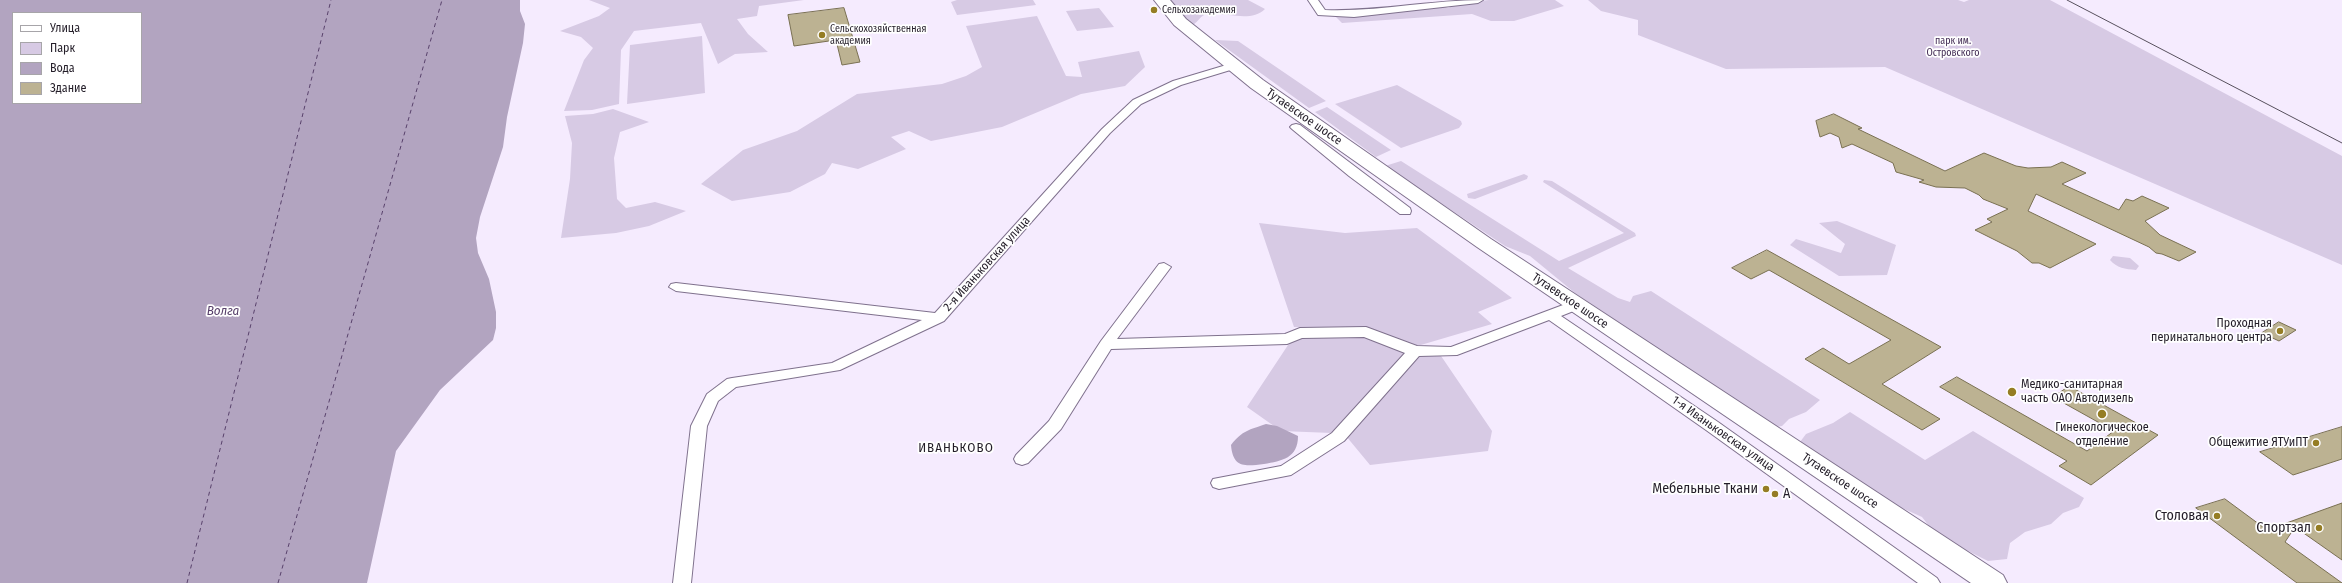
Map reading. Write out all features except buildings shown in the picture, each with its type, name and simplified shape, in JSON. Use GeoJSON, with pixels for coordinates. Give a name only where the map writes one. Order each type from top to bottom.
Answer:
{"type":"FeatureCollection","features":[{"type":"Feature","properties":{"kind":"main road","name":"Тутаевское шоссе"},"geometry":{"type":"LineString","coordinates":[[1162,0],[1180,22],[1232,66],[1375,167],[1564,311],[1993,583]]}},
{"type":"Feature","properties":{"kind":"street"},"geometry":{"type":"LineString","coordinates":[[1313,0],[1322,13],[1354,14],[1439,2],[1478,0]]}},
{"type":"Feature","properties":{"kind":"street","name":"2-я Иваньковская улица"},"geometry":{"type":"LineString","coordinates":[[682,583],[699,426],[712,398],[732,383],[835,367],[939,318],[1106,131],[1137,102],[1177,83],[1232,66]]}},
{"type":"Feature","properties":{"kind":"street"},"geometry":{"type":"LineString","coordinates":[[1296,127],[1353,173],[1405,211]]}},
{"type":"Feature","properties":{"kind":"street"},"geometry":{"type":"LineString","coordinates":[[1353,173],[1375,167]]}},
{"type":"Feature","properties":{"kind":"street"},"geometry":{"type":"LineString","coordinates":[[1022,459],[1055,425],[1106,344],[1164,267]]}},
{"type":"Feature","properties":{"kind":"street"},"geometry":{"type":"LineString","coordinates":[[676,287],[939,318]]}},
{"type":"Feature","properties":{"kind":"street"},"geometry":{"type":"LineString","coordinates":[[1106,344],[1287,339],[1300,333],[1366,332],[1415,351],[1452,352],[1564,311]]}},
{"type":"Feature","properties":{"kind":"street","name":"1-я Иваньковская улица"},"geometry":{"type":"LineString","coordinates":[[1564,311],[1705,421],[1931,583]]}},
{"type":"Feature","properties":{"kind":"street"},"geometry":{"type":"LineString","coordinates":[[1219,483],[1285,471],[1338,437],[1415,351]]}},
{"type":"Feature","properties":{"kind":"green space"},"geometry":{"type":"Polygon","coordinates":[[[589,0],[804,0],[759,6],[757,16],[737,19],[748,34],[768,52],[735,54],[718,64],[701,23],[634,31],[621,50],[619,104],[592,110],[564,111],[584,60],[593,48],[581,37],[560,31],[599,16],[610,8],[589,0]]]}},
{"type":"Feature","properties":{"kind":"green space"},"geometry":{"type":"Polygon","coordinates":[[[957,0],[1033,0],[1036,5],[957,15],[951,2],[957,0]]]}},
{"type":"Feature","properties":{"kind":"green space"},"geometry":{"type":"Polygon","coordinates":[[[1168,0],[1248,0],[1265,9],[1259,13],[1246,16],[1206,14],[1192,25],[1185,20],[1168,0]]]}},
{"type":"Feature","properties":{"kind":"green space"},"geometry":{"type":"Polygon","coordinates":[[[1489,0],[1555,0],[1564,6],[1514,21],[1491,21],[1472,14],[1342,23],[1331,12],[1432,4],[1448,8],[1460,3],[1489,0]]]}},
{"type":"Feature","properties":{"kind":"green space","name":"парк им. Островского"},"geometry":{"type":"Polygon","coordinates":[[[1588,0],[1958,0],[1964,2],[1969,0],[2050,0],[2342,156],[2342,265],[1885,67],[1726,69],[1638,35],[1638,20],[1601,11],[1588,0]]]}},
{"type":"Feature","properties":{"kind":"green space"},"geometry":{"type":"Polygon","coordinates":[[[1099,8],[1114,27],[1077,31],[1066,11],[1099,8]]]}},
{"type":"Feature","properties":{"kind":"green space"},"geometry":{"type":"Polygon","coordinates":[[[1037,16],[1066,76],[1082,77],[1078,62],[1139,51],[1145,67],[1125,86],[1081,94],[1002,127],[931,141],[909,131],[891,137],[906,149],[858,169],[832,163],[825,174],[790,192],[732,201],[701,184],[743,150],[797,131],[857,94],[942,84],[966,76],[982,67],[966,26],[1037,16]]]}},
{"type":"Feature","properties":{"kind":"green space"},"geometry":{"type":"Polygon","coordinates":[[[702,36],[705,93],[627,104],[630,45],[702,36]]]}},
{"type":"Feature","properties":{"kind":"green space"},"geometry":{"type":"Polygon","coordinates":[[[1215,40],[1238,41],[1326,101],[1309,108],[1215,40]]]}},
{"type":"Feature","properties":{"kind":"green space"},"geometry":{"type":"Polygon","coordinates":[[[1397,85],[1461,121],[1462,124],[1459,128],[1401,148],[1335,104],[1397,85]]]}},
{"type":"Feature","properties":{"kind":"green space"},"geometry":{"type":"Polygon","coordinates":[[[1327,107],[1391,150],[1376,157],[1315,112],[1327,107]]]}},
{"type":"Feature","properties":{"kind":"green space"},"geometry":{"type":"Polygon","coordinates":[[[613,109],[649,122],[620,132],[614,158],[617,199],[626,208],[655,202],[686,211],[649,226],[616,233],[561,238],[570,179],[572,143],[565,116],[593,114],[613,109]]]}},
{"type":"Feature","properties":{"kind":"green space"},"geometry":{"type":"Polygon","coordinates":[[[1401,161],[1559,261],[1624,233],[1543,182],[1544,180],[1552,181],[1635,233],[1636,236],[1568,268],[1618,298],[1630,302],[1633,296],[1651,291],[1820,400],[1806,412],[1789,419],[1782,426],[1776,427],[1768,423],[1575,293],[1530,256],[1505,246],[1385,166],[1401,161]]]}},
{"type":"Feature","properties":{"kind":"green space"},"geometry":{"type":"Polygon","coordinates":[[[1524,174],[1528,176],[1527,179],[1475,199],[1468,198],[1467,194],[1524,174]]]}},
{"type":"Feature","properties":{"kind":"green space"},"geometry":{"type":"Polygon","coordinates":[[[1837,221],[1896,245],[1887,275],[1839,276],[1790,245],[1796,239],[1841,253],[1845,244],[1819,223],[1837,221]]]}},
{"type":"Feature","properties":{"kind":"green space"},"geometry":{"type":"Polygon","coordinates":[[[1259,223],[1345,233],[1417,228],[1512,298],[1478,312],[1492,324],[1414,347],[1368,328],[1294,327],[1259,223]]]}},
{"type":"Feature","properties":{"kind":"green space"},"geometry":{"type":"Polygon","coordinates":[[[2113,256],[2130,258],[2139,266],[2136,270],[2122,268],[2115,265],[2110,260],[2113,256]]]}},
{"type":"Feature","properties":{"kind":"green space"},"geometry":{"type":"Polygon","coordinates":[[[1366,336],[1407,352],[1332,433],[1281,431],[1247,407],[1292,339],[1366,336]]]}},
{"type":"Feature","properties":{"kind":"green space"},"geometry":{"type":"Polygon","coordinates":[[[1437,350],[1492,431],[1488,451],[1370,465],[1346,436],[1419,355],[1437,350]]]}},
{"type":"Feature","properties":{"kind":"green space"},"geometry":{"type":"Polygon","coordinates":[[[1850,412],[1925,460],[1973,431],[2084,498],[2079,507],[2063,513],[2051,524],[2025,532],[2010,543],[2007,559],[1988,561],[1966,550],[1929,526],[1922,517],[1893,504],[1800,442],[1806,434],[1833,423],[1850,412]]]}},
{"type":"Feature","properties":{"kind":"water","name":"Волга"},"geometry":{"type":"Polygon","coordinates":[[[0,0],[520,0],[520,11],[525,24],[523,43],[507,117],[503,147],[480,217],[476,238],[478,253],[489,279],[496,312],[496,328],[493,340],[440,390],[396,451],[367,583],[0,583],[0,0]]]}},
{"type":"Feature","properties":{"kind":"water"},"geometry":{"type":"Polygon","coordinates":[[[1266,424],[1277,426],[1298,436],[1295,449],[1292,454],[1283,460],[1264,464],[1246,465],[1238,462],[1234,458],[1231,445],[1243,433],[1266,424]]]}},
{"type":"Feature","properties":{"kind":"ferry route"},"geometry":{"type":"LineString","coordinates":[[187,583],[331,0]]}},
{"type":"Feature","properties":{"kind":"ferry route"},"geometry":{"type":"LineString","coordinates":[[278,583],[442,0]]}},
{"type":"Feature","properties":{"kind":"tram line"},"geometry":{"type":"LineString","coordinates":[[2067,0],[2342,143]]}},
{"type":"Feature","properties":{"kind":"place","name":"Сельхозакадемия"},"geometry":{"type":"Point","coordinates":[1154,10]}},
{"type":"Feature","properties":{"kind":"place","name":"Сельскохозяйственная академия"},"geometry":{"type":"Point","coordinates":[822,35]}},
{"type":"Feature","properties":{"kind":"place","name":"Проходная перинатального центра"},"geometry":{"type":"Point","coordinates":[2280,331]}},
{"type":"Feature","properties":{"kind":"place","name":"Медико-санитарная часть ОАО Автодизель"},"geometry":{"type":"Point","coordinates":[2012,392]}},
{"type":"Feature","properties":{"kind":"place","name":"Гинекологическое отделение"},"geometry":{"type":"Point","coordinates":[2102,414]}},
{"type":"Feature","properties":{"kind":"place","name":"Общежитие ЯТУиПТ"},"geometry":{"type":"Point","coordinates":[2316,443]}},
{"type":"Feature","properties":{"kind":"place","name":"Мебельные Ткани"},"geometry":{"type":"Point","coordinates":[1766,489]}},
{"type":"Feature","properties":{"kind":"place","name":"А"},"geometry":{"type":"Point","coordinates":[1775,494]}},
{"type":"Feature","properties":{"kind":"place","name":"Столовая"},"geometry":{"type":"Point","coordinates":[2217,516]}},
{"type":"Feature","properties":{"kind":"place","name":"Спортзал"},"geometry":{"type":"Point","coordinates":[2319,528]}},
{"type":"Feature","properties":{"kind":"district","name":"ИВАНЬКОВО"},"geometry":{"type":"Point","coordinates":[956,448]}}]}
